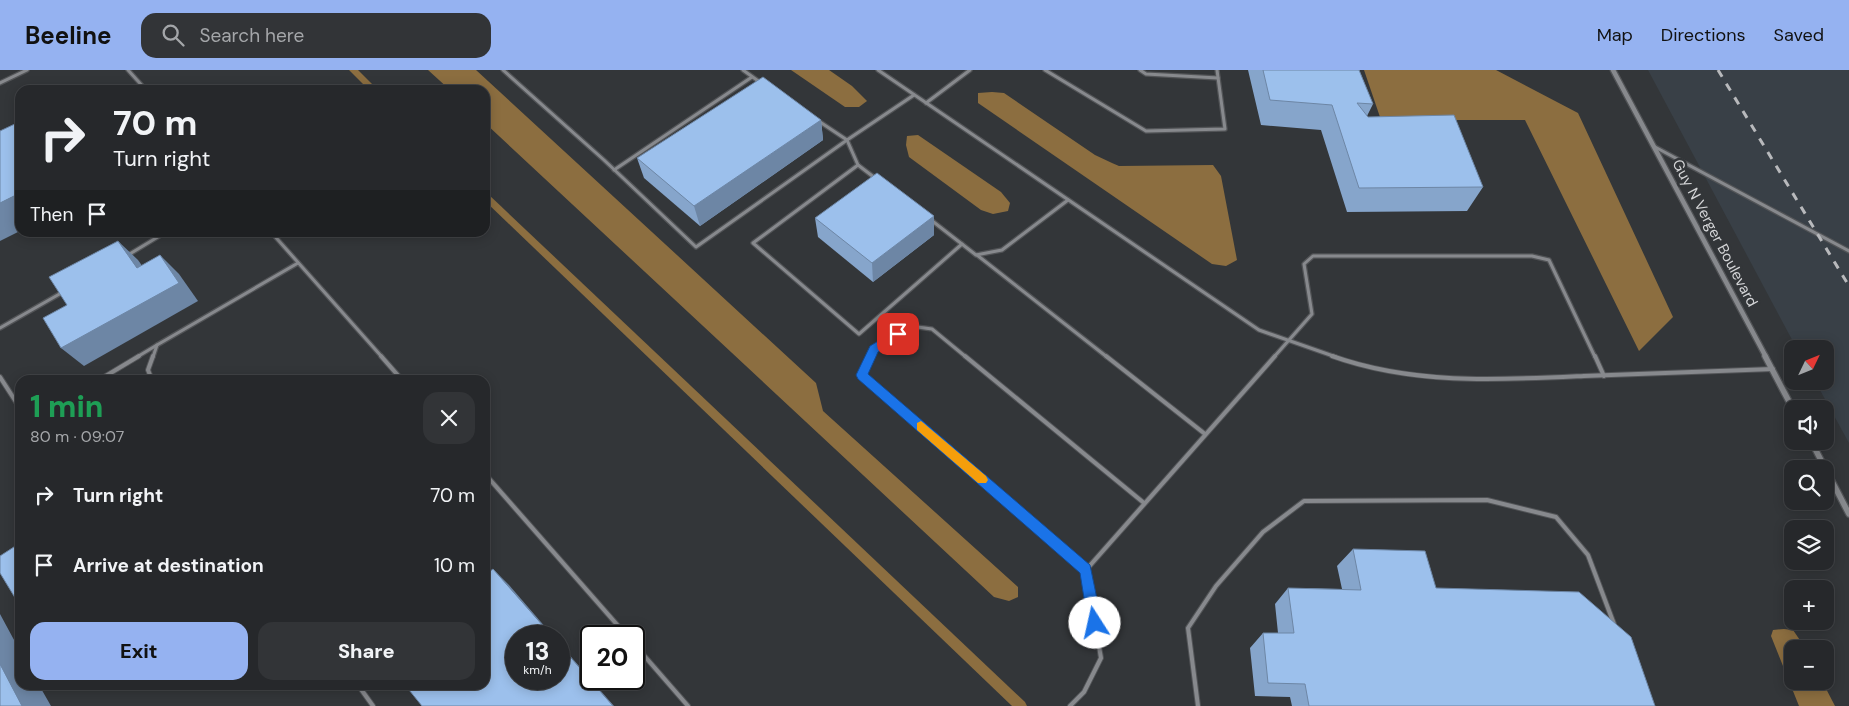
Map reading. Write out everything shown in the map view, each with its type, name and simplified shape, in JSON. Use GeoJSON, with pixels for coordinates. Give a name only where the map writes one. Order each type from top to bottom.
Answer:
{"type":"FeatureCollection","features":[{"type":"Feature","properties":{"kind":"street","name":"Guy N Verger Boulevard"},"geometry":{"type":"LineString","coordinates":[[1613,70],[1789,400]]}},
{"type":"Feature","properties":{"kind":"street"},"geometry":{"type":"LineString","coordinates":[[1816,450],[1849,514]]}},
{"type":"Feature","properties":{"kind":"lane"},"geometry":{"type":"LineString","coordinates":[[0,83],[27,70]]}},
{"type":"Feature","properties":{"kind":"lane"},"geometry":{"type":"LineString","coordinates":[[128,70],[142,85]]}},
{"type":"Feature","properties":{"kind":"lane"},"geometry":{"type":"LineString","coordinates":[[503,70],[696,247],[914,95]]}},
{"type":"Feature","properties":{"kind":"lane"},"geometry":{"type":"LineString","coordinates":[[743,70],[768,87]]}},
{"type":"Feature","properties":{"kind":"lane"},"geometry":{"type":"LineString","coordinates":[[878,70],[1259,330],[1363,367],[1402,374],[1495,380],[1773,369]]}},
{"type":"Feature","properties":{"kind":"lane"},"geometry":{"type":"LineString","coordinates":[[926,103],[970,70]]}},
{"type":"Feature","properties":{"kind":"lane"},"geometry":{"type":"LineString","coordinates":[[1046,70],[1146,132],[1225,129],[1217,70]]}},
{"type":"Feature","properties":{"kind":"lane"},"geometry":{"type":"LineString","coordinates":[[1140,70],[1146,74],[1218,78]]}},
{"type":"Feature","properties":{"kind":"lane"},"geometry":{"type":"LineString","coordinates":[[614,170],[752,77]]}},
{"type":"Feature","properties":{"kind":"lane"},"geometry":{"type":"LineString","coordinates":[[815,119],[847,140],[858,165],[880,182]]}},
{"type":"Feature","properties":{"kind":"lane"},"geometry":{"type":"LineString","coordinates":[[1655,147],[1849,251]]}},
{"type":"Feature","properties":{"kind":"lane"},"geometry":{"type":"LineString","coordinates":[[858,165],[753,244],[860,334],[962,244]]}},
{"type":"Feature","properties":{"kind":"lane"},"geometry":{"type":"LineString","coordinates":[[976,255],[1002,250],[1068,200]]}},
{"type":"Feature","properties":{"kind":"lane"},"geometry":{"type":"LineString","coordinates":[[925,216],[1205,434]]}},
{"type":"Feature","properties":{"kind":"lane"},"geometry":{"type":"LineString","coordinates":[[125,256],[157,237]]}},
{"type":"Feature","properties":{"kind":"lane"},"geometry":{"type":"LineString","coordinates":[[276,237],[398,375]]}},
{"type":"Feature","properties":{"kind":"lane"},"geometry":{"type":"LineString","coordinates":[[1086,570],[1312,314],[1304,264],[1313,256],[1532,256],[1549,260],[1604,376]]}},
{"type":"Feature","properties":{"kind":"lane"},"geometry":{"type":"LineString","coordinates":[[107,375],[298,263]]}},
{"type":"Feature","properties":{"kind":"lane"},"geometry":{"type":"LineString","coordinates":[[0,328],[66,290]]}},
{"type":"Feature","properties":{"kind":"lane"},"geometry":{"type":"LineString","coordinates":[[1070,706],[1084,692],[1101,658],[1086,570],[862,375],[874,349],[910,326],[932,329],[1144,503]]}},
{"type":"Feature","properties":{"kind":"lane"},"geometry":{"type":"LineString","coordinates":[[150,375],[148,370],[157,345]]}},
{"type":"Feature","properties":{"kind":"lane"},"geometry":{"type":"LineString","coordinates":[[0,377],[15,400]]}},
{"type":"Feature","properties":{"kind":"lane"},"geometry":{"type":"LineString","coordinates":[[490,480],[617,625]]}},
{"type":"Feature","properties":{"kind":"lane"},"geometry":{"type":"LineString","coordinates":[[1198,706],[1188,628],[1216,586],[1263,532],[1304,501],[1487,500],[1556,518],[1588,555],[1615,626]]}},
{"type":"Feature","properties":{"kind":"lane"},"geometry":{"type":"LineString","coordinates":[[645,657],[688,706]]}},
{"type":"Feature","properties":{"kind":"lane"},"geometry":{"type":"LineString","coordinates":[[362,690],[373,706]]}},
{"type":"Feature","properties":{"kind":"shaded area"},"geometry":{"type":"Polygon","coordinates":[[[428,70],[476,70],[816,383],[823,411],[1018,587],[1018,597],[1009,601],[994,597],[490,128],[490,85],[444,85],[428,70]]]}},
{"type":"Feature","properties":{"kind":"shaded area"},"geometry":{"type":"Polygon","coordinates":[[[791,70],[829,70],[852,86],[867,101],[859,107],[845,107],[791,70]]]}},
{"type":"Feature","properties":{"kind":"shaded area"},"geometry":{"type":"Polygon","coordinates":[[[1364,70],[1496,70],[1578,113],[1673,317],[1639,351],[1525,120],[1381,120],[1364,70]]]}},
{"type":"Feature","properties":{"kind":"shaded area"},"geometry":{"type":"Polygon","coordinates":[[[1648,70],[1849,70],[1849,443],[1834,416],[1834,400],[1825,400],[1820,390],[1834,390],[1834,340],[1792,340],[1648,70]]]}},
{"type":"Feature","properties":{"kind":"shaded area"},"geometry":{"type":"Polygon","coordinates":[[[978,93],[1004,93],[1095,155],[1119,166],[1213,165],[1221,176],[1237,260],[1226,266],[1212,264],[978,103],[978,93]]]}},
{"type":"Feature","properties":{"kind":"shaded area"},"geometry":{"type":"Polygon","coordinates":[[[918,135],[1001,192],[1010,203],[1008,211],[993,214],[981,210],[909,157],[906,145],[907,136],[918,135]]]}},
{"type":"Feature","properties":{"kind":"shaded area"},"geometry":{"type":"Polygon","coordinates":[[[1773,630],[1793,630],[1800,640],[1784,640],[1784,668],[1771,636],[1773,630]]]}},
{"type":"Feature","properties":{"kind":"shaded area"},"geometry":{"type":"Polygon","coordinates":[[[1793,690],[1827,690],[1835,706],[1799,706],[1793,690]]]}},
{"type":"Feature","properties":{"kind":"building"},"geometry":{"type":"Polygon","coordinates":[[[1263,70],[1359,70],[1373,104],[1357,103],[1368,117],[1454,115],[1483,187],[1359,188],[1332,105],[1270,100],[1263,70]]]}},
{"type":"Feature","properties":{"kind":"building"},"geometry":{"type":"Polygon","coordinates":[[[763,77],[821,120],[694,206],[637,158],[763,77]]]}},
{"type":"Feature","properties":{"kind":"building"},"geometry":{"type":"Polygon","coordinates":[[[15,124],[15,196],[0,203],[0,131],[15,124]]]}},
{"type":"Feature","properties":{"kind":"building"},"geometry":{"type":"Polygon","coordinates":[[[877,173],[934,216],[872,263],[815,218],[877,173]]]}},
{"type":"Feature","properties":{"kind":"building"},"geometry":{"type":"Polygon","coordinates":[[[118,241],[137,268],[160,255],[179,283],[61,348],[43,318],[67,305],[49,277],[118,241]]]}},
{"type":"Feature","properties":{"kind":"building"},"geometry":{"type":"Polygon","coordinates":[[[15,546],[15,598],[0,573],[0,556],[15,546]]]}},
{"type":"Feature","properties":{"kind":"building"},"geometry":{"type":"Polygon","coordinates":[[[1353,549],[1425,551],[1436,588],[1579,592],[1631,637],[1655,706],[1309,706],[1305,684],[1268,683],[1263,633],[1294,633],[1288,588],[1361,590],[1353,549]]]}},
{"type":"Feature","properties":{"kind":"building"},"geometry":{"type":"Polygon","coordinates":[[[493,569],[542,625],[505,625],[505,690],[570,690],[570,657],[580,668],[580,690],[599,690],[613,706],[422,706],[409,690],[490,690],[490,571],[493,569]]]}},
{"type":"Feature","properties":{"kind":"building"},"geometry":{"type":"Polygon","coordinates":[[[0,664],[22,706],[0,706],[0,664]]]}},
{"type":"Feature","properties":{"kind":"waterway"},"geometry":{"type":"LineString","coordinates":[[353,70],[369,85]]}},
{"type":"Feature","properties":{"kind":"waterway"},"geometry":{"type":"LineString","coordinates":[[490,201],[1021,706]]}},
{"type":"Feature","properties":{"kind":"railway"},"geometry":{"type":"LineString","coordinates":[[1718,70],[1849,286]]}},
{"type":"Feature","properties":{"kind":"slow traffic"},"geometry":{"type":"LineString","coordinates":[[921,426],[982,480]]}},
{"type":"Feature","properties":{"kind":"route"},"geometry":{"type":"LineString","coordinates":[[898,334],[874,349],[862,375],[1086,570],[1095,623]]}}]}
